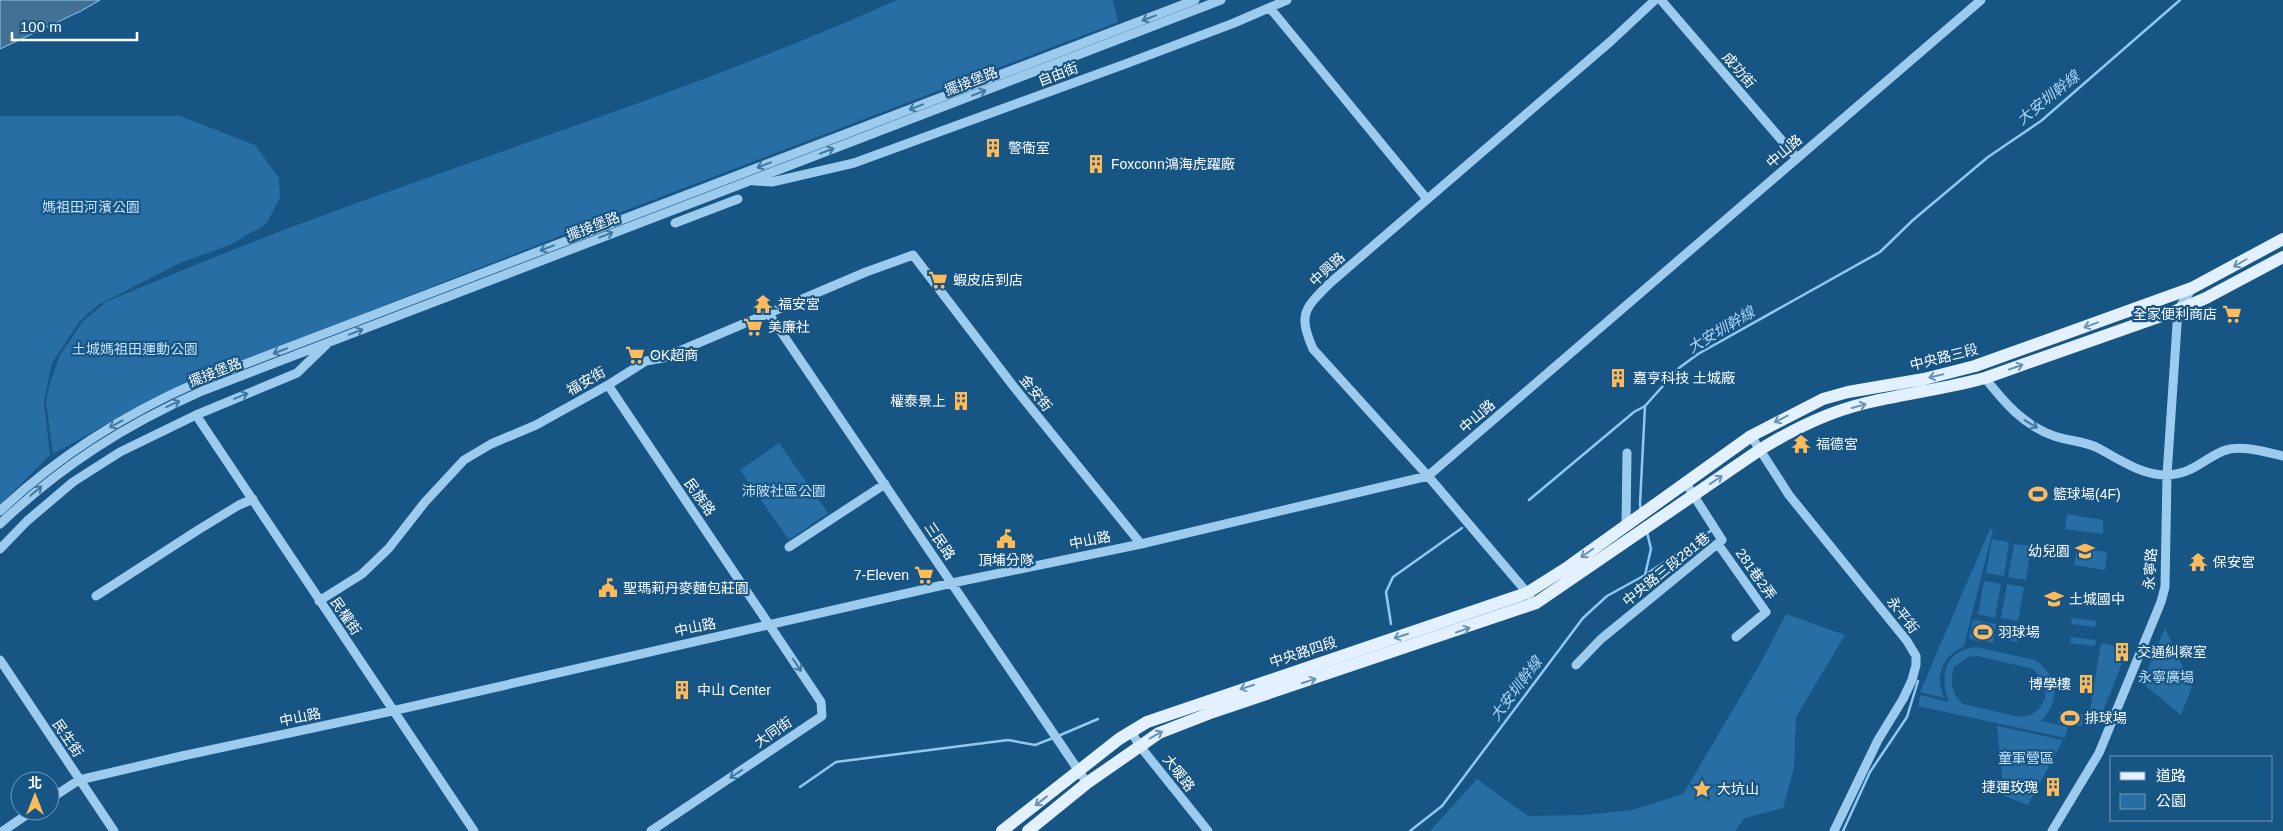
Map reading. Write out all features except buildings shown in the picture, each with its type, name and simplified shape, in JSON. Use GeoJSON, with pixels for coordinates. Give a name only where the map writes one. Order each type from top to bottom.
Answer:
{"type":"FeatureCollection","features":[{"type":"Feature","properties":{"kind":"main road","name":"中央路三段"},"geometry":{"type":"LineString","coordinates":[[1626,525],[1751,436],[1823,398],[1924,379],[1975,366],[2192,288],[2283,239]]}},
{"type":"Feature","properties":{"kind":"main road"},"geometry":{"type":"LineString","coordinates":[[1695,495],[1761,449],[1791,432],[1844,409],[1953,387],[1985,378],[2178,310],[2206,298],[2283,257]]}},
{"type":"Feature","properties":{"kind":"main road","name":"中央路四段"},"geometry":{"type":"LineString","coordinates":[[1028,831],[1087,783],[1139,745],[1159,733],[1213,712],[1536,604],[1695,495]]}},
{"type":"Feature","properties":{"kind":"main road","name":"中央路四段"},"geometry":{"type":"LineString","coordinates":[[1002,831],[1131,731],[1168,713],[1476,612],[1527,593],[1626,525]]}},
{"type":"Feature","properties":{"kind":"street","name":"擺接堡路"},"geometry":{"type":"LineString","coordinates":[[0,511],[55,464],[102,432],[149,405],[198,382],[1195,0]]}},
{"type":"Feature","properties":{"kind":"street","name":"擺接堡路"},"geometry":{"type":"LineString","coordinates":[[0,524],[56,474],[121,431],[163,408],[202,391],[1221,0]]}},
{"type":"Feature","properties":{"kind":"street","name":"自由街"},"geometry":{"type":"LineString","coordinates":[[749,181],[772,182],[854,163],[970,122],[1287,0]]}},
{"type":"Feature","properties":{"kind":"street","name":"中興路"},"geometry":{"type":"LineString","coordinates":[[1536,604],[1428,476],[1313,350],[1304,328],[1308,306],[1330,283],[1611,42],[1655,0]]}},
{"type":"Feature","properties":{"kind":"street","name":"成功街"},"geometry":{"type":"LineString","coordinates":[[1660,0],[1797,158]]}},
{"type":"Feature","properties":{"kind":"street","name":"中山路"},"geometry":{"type":"LineString","coordinates":[[60,793],[80,780],[952,583],[1141,544],[1428,476],[1982,0]]}},
{"type":"Feature","properties":{"kind":"street"},"geometry":{"type":"LineString","coordinates":[[1270,8],[1427,199]]}},
{"type":"Feature","properties":{"kind":"street"},"geometry":{"type":"LineString","coordinates":[[675,223],[738,199]]}},
{"type":"Feature","properties":{"kind":"street","name":"福安街"},"geometry":{"type":"LineString","coordinates":[[320,601],[362,574],[389,548],[425,502],[464,460],[491,444],[536,425],[608,385],[646,361],[663,358],[866,272],[913,255]]}},
{"type":"Feature","properties":{"kind":"street","name":"金安街"},"geometry":{"type":"LineString","coordinates":[[913,255],[1014,388],[1141,544]]}},
{"type":"Feature","properties":{"kind":"street","name":"永寧路"},"geometry":{"type":"LineString","coordinates":[[2052,831],[2099,753],[2161,602],[2165,586],[2167,475],[2178,310],[2192,288]]}},
{"type":"Feature","properties":{"kind":"street","name":"三民路"},"geometry":{"type":"LineString","coordinates":[[769,314],[1087,783]]}},
{"type":"Feature","properties":{"kind":"street"},"geometry":{"type":"LineString","coordinates":[[0,548],[27,521],[72,482],[120,452],[196,414],[297,373],[328,343],[325,333]]}},
{"type":"Feature","properties":{"kind":"street"},"geometry":{"type":"LineString","coordinates":[[1985,378],[2010,410],[2030,424],[2052,436],[2096,447],[2119,462],[2133,468],[2167,475],[2192,470],[2224,451],[2244,448],[2283,456]]}},
{"type":"Feature","properties":{"kind":"street","name":"民族路"},"geometry":{"type":"LineString","coordinates":[[608,385],[769,625]]}},
{"type":"Feature","properties":{"kind":"street","name":"民權街"},"geometry":{"type":"LineString","coordinates":[[196,414],[392,711],[474,831]]}},
{"type":"Feature","properties":{"kind":"street","name":"永平街"},"geometry":{"type":"LineString","coordinates":[[1751,436],[1789,495],[1907,641],[1916,656],[1916,665],[1903,699],[1878,740],[1834,831]]}},
{"type":"Feature","properties":{"kind":"street"},"geometry":{"type":"LineString","coordinates":[[1626,525],[1627,453]]}},
{"type":"Feature","properties":{"kind":"street","name":"中央路三段281巷"},"geometry":{"type":"LineString","coordinates":[[1576,665],[1601,639],[1722,540],[1686,482]]}},
{"type":"Feature","properties":{"kind":"street"},"geometry":{"type":"LineString","coordinates":[[789,547],[885,484]]}},
{"type":"Feature","properties":{"kind":"street"},"geometry":{"type":"LineString","coordinates":[[96,596],[214,520],[253,499]]}},
{"type":"Feature","properties":{"kind":"street","name":"281巷2弄"},"geometry":{"type":"LineString","coordinates":[[1718,544],[1766,612],[1736,637]]}},
{"type":"Feature","properties":{"kind":"street","name":"大同街"},"geometry":{"type":"LineString","coordinates":[[651,831],[822,716],[821,702],[769,625]]}},
{"type":"Feature","properties":{"kind":"street","name":"民生街"},"geometry":{"type":"LineString","coordinates":[[0,660],[114,831]]}},
{"type":"Feature","properties":{"kind":"street","name":"大暖路"},"geometry":{"type":"LineString","coordinates":[[1131,731],[1139,745],[1208,831]]}},
{"type":"Feature","properties":{"kind":"street"},"geometry":{"type":"LineString","coordinates":[[2,831],[17,821]]}},
{"type":"Feature","properties":{"kind":"green space","name":"土城媽祖田運動公園"},"geometry":{"type":"Polygon","coordinates":[[[897,0],[1113,0],[1118,22],[598,221],[191,382],[103,426],[53,454],[46,401],[50,382],[60,355],[83,321],[106,302],[207,260],[382,194],[752,61],[897,0]]]}},
{"type":"Feature","properties":{"kind":"green space","name":"媽祖田河濱公園"},"geometry":{"type":"Polygon","coordinates":[[[0,116],[180,116],[255,145],[279,178],[280,198],[266,224],[230,245],[182,262],[98,305],[79,322],[52,363],[44,402],[50,455],[0,505],[0,116]]]}},
{"type":"Feature","properties":{"kind":"green space","name":"沛陂社區公園"},"geometry":{"type":"Polygon","coordinates":[[[779,443],[828,513],[789,540],[740,470],[779,443]]]}},
{"type":"Feature","properties":{"kind":"green space"},"geometry":{"type":"Polygon","coordinates":[[[2067,514],[2103,520],[2103,534],[2065,529],[2067,514]]]}},
{"type":"Feature","properties":{"kind":"green space"},"geometry":{"type":"Polygon","coordinates":[[[1990,529],[1993,530],[1964,646],[1945,662],[1940,675],[1941,690],[1944,698],[1920,692],[1990,529]]]}},
{"type":"Feature","properties":{"kind":"green space"},"geometry":{"type":"Polygon","coordinates":[[[1992,539],[2009,542],[2004,576],[1986,573],[1992,539]]]}},
{"type":"Feature","properties":{"kind":"green space"},"geometry":{"type":"Polygon","coordinates":[[[2014,544],[2031,546],[2026,580],[2008,577],[2014,544]]]}},
{"type":"Feature","properties":{"kind":"green space"},"geometry":{"type":"Polygon","coordinates":[[[2077,548],[2107,552],[2105,570],[2074,565],[2077,548]]]}},
{"type":"Feature","properties":{"kind":"green space"},"geometry":{"type":"Polygon","coordinates":[[[1984,581],[2001,584],[1995,618],[1978,614],[1984,581]]]}},
{"type":"Feature","properties":{"kind":"green space"},"geometry":{"type":"Polygon","coordinates":[[[2007,584],[2024,587],[2018,621],[2001,618],[2007,584]]]}},
{"type":"Feature","properties":{"kind":"green space"},"geometry":{"type":"Polygon","coordinates":[[[1786,614],[1845,635],[1796,717],[1794,768],[1783,808],[1745,818],[1735,831],[1430,831],[1477,779],[1528,816],[1583,815],[1632,810],[1683,794],[1760,664],[1786,614]]]}},
{"type":"Feature","properties":{"kind":"green space"},"geometry":{"type":"Polygon","coordinates":[[[2072,618],[2096,621],[2095,627],[2071,624],[2072,618]]]}},
{"type":"Feature","properties":{"kind":"green space","name":"羽球場"},"geometry":{"type":"Polygon","coordinates":[[[1973,620],[1996,624],[1993,643],[1969,639],[1973,620]]]}},
{"type":"Feature","properties":{"kind":"green space"},"geometry":{"type":"Polygon","coordinates":[[[1999,625],[2019,629],[2017,642],[1997,638],[1999,625]]]}},
{"type":"Feature","properties":{"kind":"green space","name":"永寧廣場"},"geometry":{"type":"Polygon","coordinates":[[[2165,628],[2192,687],[2181,715],[2142,683],[2165,628]]]}},
{"type":"Feature","properties":{"kind":"green space"},"geometry":{"type":"Polygon","coordinates":[[[2071,637],[2096,640],[2095,646],[2070,643],[2071,637]]]}},
{"type":"Feature","properties":{"kind":"green space"},"geometry":{"type":"Polygon","coordinates":[[[2101,643],[2119,647],[2115,658],[2123,661],[2103,711],[2090,710],[2101,643]]]}},
{"type":"Feature","properties":{"kind":"green space"},"geometry":{"type":"Polygon","coordinates":[[[1976,647],[2035,660],[2043,666],[2049,673],[2052,681],[2054,697],[2047,714],[2041,721],[2068,727],[2065,738],[1918,706],[1920,695],[1949,702],[1945,683],[1947,666],[1957,653],[1976,647]],[[1977,656],[1968,657],[1954,667],[1952,687],[1956,696],[1963,704],[2020,717],[2031,715],[2039,709],[2045,699],[2045,683],[2033,669],[1977,656]]]}},
{"type":"Feature","properties":{"kind":"green space","name":"排球場"},"geometry":{"type":"Polygon","coordinates":[[[2059,711],[2083,714],[2082,726],[2057,723],[2059,711]]]}},
{"type":"Feature","properties":{"kind":"green space","name":"童軍營區"},"geometry":{"type":"Polygon","coordinates":[[[1997,726],[2063,740],[2028,805],[2004,796],[1997,726]]]}},
{"type":"Feature","properties":{"kind":"shaded area"},"geometry":{"type":"Polygon","coordinates":[[[0,0],[100,0],[81,11],[0,49],[0,0]]]}},
{"type":"Feature","properties":{"kind":"waterway","name":"大安圳幹線"},"geometry":{"type":"LineString","coordinates":[[1641,510],[1645,406],[1679,368],[1698,354],[1880,252],[1913,220],[1988,157],[2041,121],[2180,0]]}},
{"type":"Feature","properties":{"kind":"waterway"},"geometry":{"type":"LineString","coordinates":[[1529,500],[1634,412],[1645,406]]}},
{"type":"Feature","properties":{"kind":"waterway"},"geometry":{"type":"LineString","coordinates":[[1391,624],[1386,592],[1393,577],[1462,528]]}},
{"type":"Feature","properties":{"kind":"waterway"},"geometry":{"type":"LineString","coordinates":[[1645,575],[1712,530]]}},
{"type":"Feature","properties":{"kind":"waterway","name":"大安圳幹線"},"geometry":{"type":"LineString","coordinates":[[1410,831],[1442,806],[1583,618],[1607,596],[1645,575],[1651,549],[1647,532]]}},
{"type":"Feature","properties":{"kind":"waterway"},"geometry":{"type":"LineString","coordinates":[[1843,831],[1870,772],[1907,717],[1918,681]]}},
{"type":"Feature","properties":{"kind":"waterway"},"geometry":{"type":"LineString","coordinates":[[1058,736],[1098,719]]}},
{"type":"Feature","properties":{"kind":"waterway"},"geometry":{"type":"LineString","coordinates":[[800,787],[836,762],[1008,740],[1035,745],[1053,738]]}},
{"type":"Feature","properties":{"kind":"place","name":"警衛室"},"geometry":{"type":"Point","coordinates":[993,148]}},
{"type":"Feature","properties":{"kind":"place","name":"Foxconn鴻海虎躍廠"},"geometry":{"type":"Point","coordinates":[1096,164]}},
{"type":"Feature","properties":{"kind":"place","name":"蝦皮店到店"},"geometry":{"type":"Point","coordinates":[938,280]}},
{"type":"Feature","properties":{"kind":"place","name":"福安宮"},"geometry":{"type":"Point","coordinates":[763,304]}},
{"type":"Feature","properties":{"kind":"place","name":"全家便利商店"},"geometry":{"type":"Point","coordinates":[2232,314]}},
{"type":"Feature","properties":{"kind":"place","name":"美廉社"},"geometry":{"type":"Point","coordinates":[753,327]}},
{"type":"Feature","properties":{"kind":"place","name":"OK超商"},"geometry":{"type":"Point","coordinates":[635,355]}},
{"type":"Feature","properties":{"kind":"place","name":"嘉亨科技 土城廠"},"geometry":{"type":"Point","coordinates":[1618,378]}},
{"type":"Feature","properties":{"kind":"place","name":"權泰景上"},"geometry":{"type":"Point","coordinates":[961,401]}},
{"type":"Feature","properties":{"kind":"place","name":"福德宮"},"geometry":{"type":"Point","coordinates":[1801,444]}},
{"type":"Feature","properties":{"kind":"place","name":"籃球場(4F)"},"geometry":{"type":"Point","coordinates":[2038,494]}},
{"type":"Feature","properties":{"kind":"place","name":"頂埔分隊"},"geometry":{"type":"Point","coordinates":[1006,539]}},
{"type":"Feature","properties":{"kind":"place","name":"幼兒園"},"geometry":{"type":"Point","coordinates":[2085,551]}},
{"type":"Feature","properties":{"kind":"place","name":"保安宮"},"geometry":{"type":"Point","coordinates":[2198,562]}},
{"type":"Feature","properties":{"kind":"place","name":"7-Eleven"},"geometry":{"type":"Point","coordinates":[924,575]}},
{"type":"Feature","properties":{"kind":"place","name":"聖瑪莉丹麥麵包莊園"},"geometry":{"type":"Point","coordinates":[608,588]}},
{"type":"Feature","properties":{"kind":"place","name":"土城國中"},"geometry":{"type":"Point","coordinates":[2054,599]}},
{"type":"Feature","properties":{"kind":"place","name":"羽球場"},"geometry":{"type":"Point","coordinates":[1983,632]}},
{"type":"Feature","properties":{"kind":"place","name":"交通糾察室"},"geometry":{"type":"Point","coordinates":[2122,652]}},
{"type":"Feature","properties":{"kind":"place","name":"博學樓"},"geometry":{"type":"Point","coordinates":[2086,684]}},
{"type":"Feature","properties":{"kind":"place","name":"中山 Center"},"geometry":{"type":"Point","coordinates":[682,690]}},
{"type":"Feature","properties":{"kind":"place","name":"排球場"},"geometry":{"type":"Point","coordinates":[2070,718]}},
{"type":"Feature","properties":{"kind":"place","name":"捷運玫瑰"},"geometry":{"type":"Point","coordinates":[2053,787]}},
{"type":"Feature","properties":{"kind":"place","name":"大坑山"},"geometry":{"type":"Point","coordinates":[1702,789]}}]}
